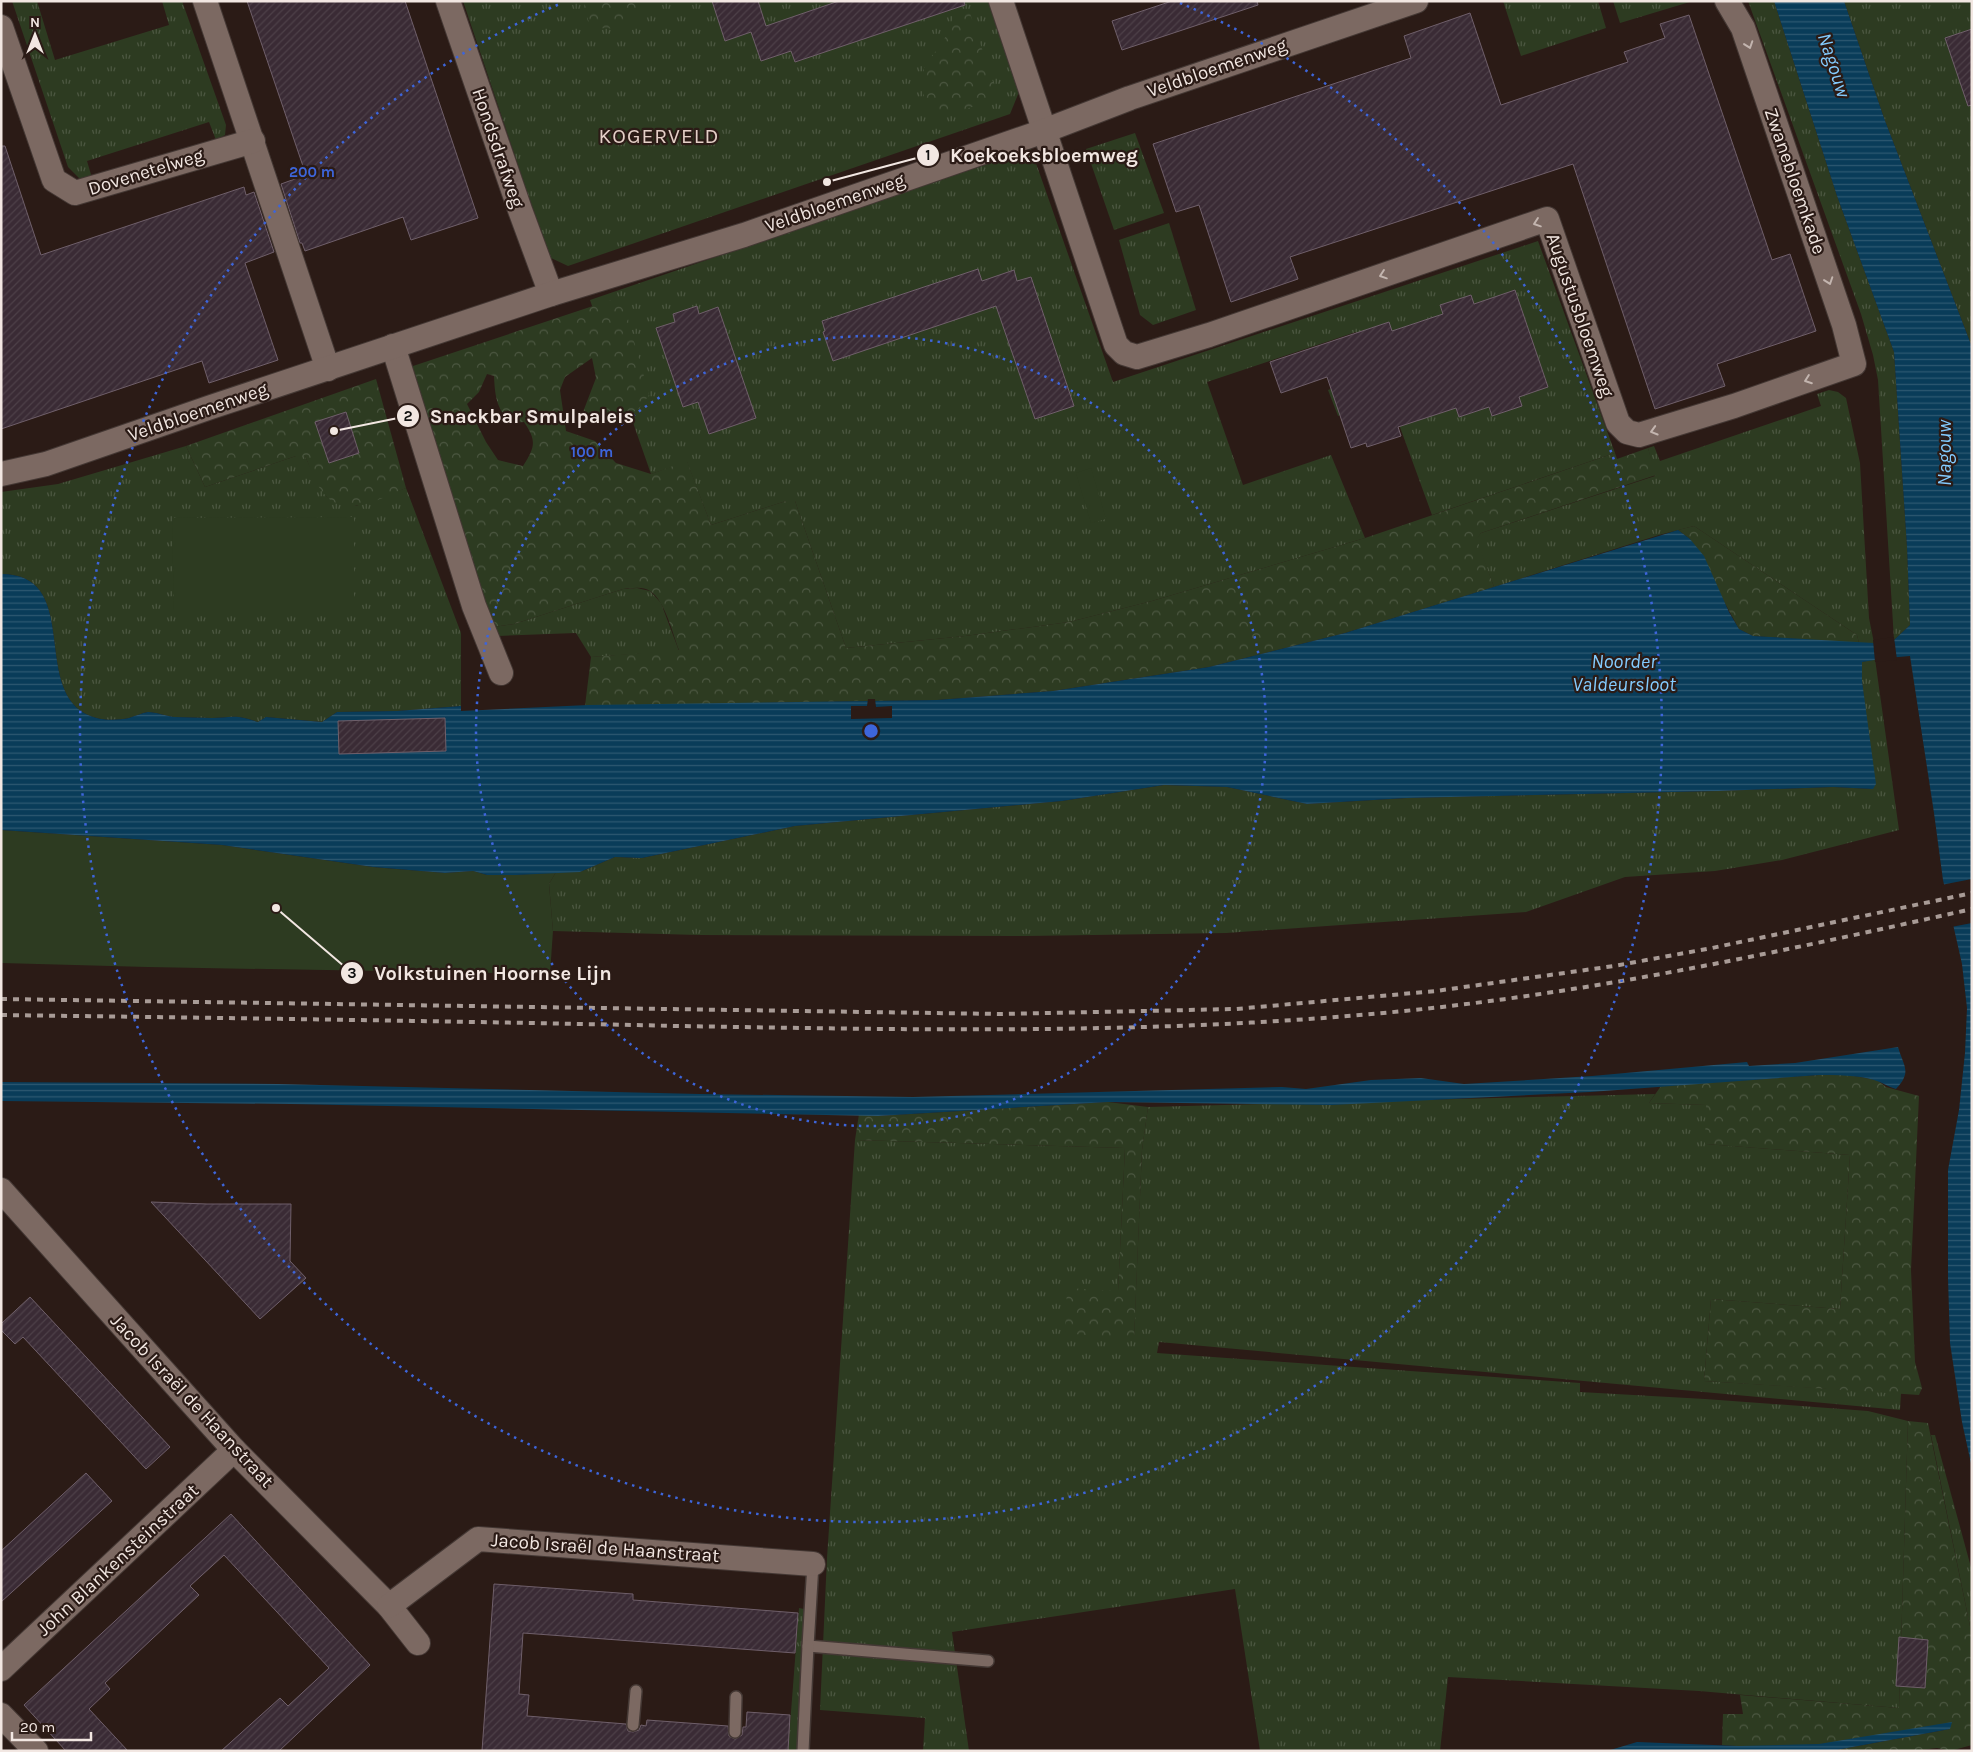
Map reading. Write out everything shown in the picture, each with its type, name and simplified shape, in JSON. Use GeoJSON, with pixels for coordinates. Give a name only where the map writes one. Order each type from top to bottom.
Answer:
{"type":"FeatureCollection","features":[{"type":"Feature","properties":{"kind":"street"},"geometry":{"type":"LineString","coordinates":[[205,1],[328,368]]}},
{"type":"Feature","properties":{"kind":"street","name":"Hondsdrafweg"},"geometry":{"type":"LineString","coordinates":[[448,1],[551,294]]}},
{"type":"Feature","properties":{"kind":"street"},"geometry":{"type":"LineString","coordinates":[[1001,1],[1044,131]]}},
{"type":"Feature","properties":{"kind":"street","name":"Veldbloemenweg"},"geometry":{"type":"LineString","coordinates":[[1,474],[46,464],[551,294],[744,235],[1044,131],[1130,98],[1416,1]]}},
{"type":"Feature","properties":{"kind":"street","name":"Zwanebloemkade"},"geometry":{"type":"LineString","coordinates":[[1727,1],[1743,28],[1844,325],[1854,364]]}},
{"type":"Feature","properties":{"kind":"street","name":"Dovenetelweg"},"geometry":{"type":"LineString","coordinates":[[1,27],[54,180],[75,193],[253,141]]}},
{"type":"Feature","properties":{"kind":"street","name":"Augustusbloemweg"},"geometry":{"type":"LineString","coordinates":[[1044,131],[1116,345],[1124,353],[1137,357],[1200,338],[1548,219],[1618,423],[1627,432],[1647,433],[1734,406],[1854,364]]}},
{"type":"Feature","properties":{"kind":"street"},"geometry":{"type":"LineString","coordinates":[[393,346],[474,606],[501,673]]}},
{"type":"Feature","properties":{"kind":"street","name":"Jacob Israël de Haanstraat"},"geometry":{"type":"LineString","coordinates":[[1,1190],[234,1450],[389,1606],[418,1643]]}},
{"type":"Feature","properties":{"kind":"street","name":"John Blankensteinstraat"},"geometry":{"type":"LineString","coordinates":[[1,1669],[234,1450]]}},
{"type":"Feature","properties":{"kind":"street","name":"Jacob Israël de Haanstraat"},"geometry":{"type":"LineString","coordinates":[[389,1606],[478,1539],[813,1564]]}},
{"type":"Feature","properties":{"kind":"street"},"geometry":{"type":"LineString","coordinates":[[1,1715],[36,1751]]}},
{"type":"Feature","properties":{"kind":"lane"},"geometry":{"type":"LineString","coordinates":[[803,1751],[813,1564]]}},
{"type":"Feature","properties":{"kind":"lane"},"geometry":{"type":"LineString","coordinates":[[808,1646],[988,1661]]}},
{"type":"Feature","properties":{"kind":"lane"},"geometry":{"type":"LineString","coordinates":[[632,1724],[636,1691]]}},
{"type":"Feature","properties":{"kind":"lane"},"geometry":{"type":"LineString","coordinates":[[735,1732],[736,1697]]}},
{"type":"Feature","properties":{"kind":"green space"},"geometry":{"type":"Polygon","coordinates":[[[12,1],[37,1],[55,60],[169,25],[162,1],[182,1],[226,125],[225,135],[216,140],[209,122],[87,161],[92,178],[82,181],[68,167],[12,1]]]}},
{"type":"Feature","properties":{"kind":"green space"},"geometry":{"type":"Polygon","coordinates":[[[463,1],[988,1],[1019,92],[1010,114],[568,266],[551,258],[463,1]]]}},
{"type":"Feature","properties":{"kind":"green space"},"geometry":{"type":"Polygon","coordinates":[[[585,1],[645,1],[639,14],[621,27],[591,28],[584,8],[585,1]]]}},
{"type":"Feature","properties":{"kind":"green space"},"geometry":{"type":"Polygon","coordinates":[[[1503,1],[1598,1],[1606,28],[1521,56],[1503,1]]]}},
{"type":"Feature","properties":{"kind":"green space"},"geometry":{"type":"Polygon","coordinates":[[[1613,1],[1693,1],[1620,23],[1613,1]]]}},
{"type":"Feature","properties":{"kind":"green space"},"geometry":{"type":"Polygon","coordinates":[[[1748,1],[1774,1],[1837,196],[1894,352],[1907,547],[1910,625],[1894,640],[1878,380],[1873,355],[1861,314],[1748,1]]]}},
{"type":"Feature","properties":{"kind":"green space"},"geometry":{"type":"Polygon","coordinates":[[[1844,1],[1972,1],[1972,347],[1884,118],[1844,1]]]}},
{"type":"Feature","properties":{"kind":"green space"},"geometry":{"type":"Polygon","coordinates":[[[953,9],[969,10],[998,97],[943,118],[924,106],[924,68],[951,29],[953,9]]]}},
{"type":"Feature","properties":{"kind":"green space"},"geometry":{"type":"Polygon","coordinates":[[[1135,133],[1164,213],[1114,230],[1086,149],[1135,133]]]}},
{"type":"Feature","properties":{"kind":"green space"},"geometry":{"type":"Polygon","coordinates":[[[1031,149],[1113,382],[1538,241],[1615,453],[1432,515],[1389,397],[1338,416],[1328,390],[1379,370],[1367,360],[1356,332],[1207,382],[1243,485],[1331,455],[1365,538],[1152,601],[1069,622],[965,636],[846,648],[795,501],[786,501],[711,525],[687,462],[651,474],[590,300],[1031,149]]]}},
{"type":"Feature","properties":{"kind":"green space"},"geometry":{"type":"Polygon","coordinates":[[[1169,223],[1196,310],[1153,325],[1140,315],[1119,240],[1169,223]]]}},
{"type":"Feature","properties":{"kind":"green space"},"geometry":{"type":"Polygon","coordinates":[[[623,296],[628,321],[649,395],[639,408],[618,419],[604,420],[589,416],[583,412],[596,378],[592,358],[565,377],[560,390],[566,431],[595,441],[616,463],[651,474],[687,461],[711,525],[786,501],[795,501],[846,648],[965,636],[1069,622],[1152,601],[1365,538],[1615,453],[1617,459],[1648,448],[1656,475],[1481,533],[1477,539],[1494,587],[1345,633],[1209,667],[1053,691],[937,700],[585,706],[591,657],[679,650],[660,602],[647,589],[623,589],[514,624],[494,627],[407,368],[623,296]],[[487,374],[479,392],[467,404],[486,442],[498,460],[523,466],[532,449],[533,439],[524,422],[511,423],[502,412],[496,396],[494,376],[487,374]]]}},
{"type":"Feature","properties":{"kind":"green space"},"geometry":{"type":"Polygon","coordinates":[[[376,379],[406,488],[366,504],[345,506],[336,503],[323,493],[314,478],[305,456],[296,456],[205,487],[186,446],[376,379]]]}},
{"type":"Feature","properties":{"kind":"green space"},"geometry":{"type":"Polygon","coordinates":[[[1829,390],[1838,392],[1846,398],[1860,463],[1869,618],[1874,643],[1859,643],[1857,635],[1694,526],[1659,535],[1494,587],[1476,539],[1481,533],[1655,476],[1648,448],[1654,446],[1660,461],[1821,406],[1817,394],[1829,390]]]}},
{"type":"Feature","properties":{"kind":"green space"},"geometry":{"type":"Polygon","coordinates":[[[186,446],[205,487],[296,456],[305,456],[318,484],[327,497],[356,506],[406,488],[461,633],[461,706],[397,711],[337,712],[322,722],[266,717],[258,722],[239,717],[174,717],[148,712],[129,718],[111,720],[92,717],[81,711],[68,696],[60,676],[53,630],[48,609],[40,591],[25,579],[1,574],[1,492],[58,484],[186,446]]]}},
{"type":"Feature","properties":{"kind":"green space"},"geometry":{"type":"Polygon","coordinates":[[[1091,468],[1106,519],[1091,523],[1076,473],[1091,468]]]}},
{"type":"Feature","properties":{"kind":"green space"},"geometry":{"type":"Polygon","coordinates":[[[354,517],[354,611],[174,611],[172,518],[354,517]]]}},
{"type":"Feature","properties":{"kind":"green space"},"geometry":{"type":"Polygon","coordinates":[[[1694,526],[1857,635],[1859,643],[1753,636],[1739,629],[1690,539],[1678,530],[1694,526]]]}},
{"type":"Feature","properties":{"kind":"green space"},"geometry":{"type":"Polygon","coordinates":[[[637,588],[650,591],[661,603],[679,651],[591,657],[576,633],[498,636],[494,627],[514,624],[623,589],[637,588]]]}},
{"type":"Feature","properties":{"kind":"green space"},"geometry":{"type":"Polygon","coordinates":[[[1875,659],[1899,830],[1782,860],[1715,871],[1625,877],[1526,912],[1226,933],[1026,936],[698,935],[553,931],[549,884],[556,872],[580,872],[615,857],[642,858],[795,826],[1062,801],[1164,785],[1227,787],[1307,804],[1407,798],[1833,787],[1873,789],[1862,681],[1862,662],[1875,659]]]}},
{"type":"Feature","properties":{"kind":"green space"},"geometry":{"type":"Polygon","coordinates":[[[1,830],[222,845],[373,867],[445,873],[473,871],[487,875],[516,875],[556,872],[549,884],[553,931],[550,974],[1,963],[1,830]]]}},
{"type":"Feature","properties":{"kind":"green space"},"geometry":{"type":"Polygon","coordinates":[[[1819,1075],[1848,1075],[1877,1080],[1886,1087],[1919,1096],[1911,1270],[1915,1362],[1922,1388],[1919,1395],[1704,1381],[1711,1299],[1840,1309],[1850,1155],[1705,1144],[1706,1105],[1649,1103],[1661,1086],[1819,1075]]]}},
{"type":"Feature","properties":{"kind":"green space"},"geometry":{"type":"Polygon","coordinates":[[[1655,1094],[1649,1103],[1707,1105],[1706,1144],[1850,1155],[1840,1309],[1711,1299],[1704,1381],[1901,1393],[1900,1410],[1159,1342],[1157,1353],[1580,1383],[1580,1392],[1868,1411],[1908,1421],[1899,1708],[1699,1691],[1448,1677],[1440,1751],[1260,1751],[1235,1589],[952,1632],[969,1751],[923,1751],[925,1718],[820,1710],[827,1558],[855,1140],[1125,1148],[1118,1292],[1065,1332],[1134,1337],[1142,1150],[1148,1107],[1655,1094]]]}},
{"type":"Feature","properties":{"kind":"green space"},"geometry":{"type":"Polygon","coordinates":[[[1108,1102],[1148,1107],[1142,1150],[1134,1340],[1065,1333],[1067,1288],[1118,1291],[1125,1148],[855,1140],[859,1114],[878,1116],[1108,1102]]]}},
{"type":"Feature","properties":{"kind":"green space"},"geometry":{"type":"Polygon","coordinates":[[[1908,1421],[1928,1423],[1972,1636],[1972,1745],[1950,1751],[1937,1748],[1913,1751],[1831,1751],[1950,1729],[1808,1745],[1722,1745],[1723,1714],[1743,1714],[1740,1695],[1899,1708],[1908,1421]]]}},
{"type":"Feature","properties":{"kind":"green space"},"geometry":{"type":"Polygon","coordinates":[[[1931,1435],[1935,1435],[1972,1571],[1972,1636],[1931,1435]]]}},
{"type":"Feature","properties":{"kind":"green space"},"geometry":{"type":"Polygon","coordinates":[[[799,1608],[809,1610],[799,1751],[788,1751],[799,1608]]]}},
{"type":"Feature","properties":{"kind":"water","name":"Noorder Valdeursloot"},"geometry":{"type":"Polygon","coordinates":[[[1774,1],[1844,1],[1884,118],[1972,347],[1972,1468],[1962,1422],[1950,1343],[1948,1278],[1948,1170],[1959,1110],[1965,1053],[1967,1008],[1962,964],[1943,880],[1910,656],[1862,662],[1862,681],[1876,784],[1873,789],[1833,787],[1407,798],[1307,804],[1227,787],[1164,785],[1062,801],[795,826],[642,858],[615,857],[580,872],[516,875],[487,875],[473,871],[445,873],[373,867],[222,845],[1,830],[1,574],[25,579],[40,591],[48,609],[60,676],[68,696],[86,714],[92,717],[111,720],[129,718],[148,712],[174,717],[239,717],[258,722],[266,717],[322,722],[337,712],[397,711],[461,706],[461,711],[588,705],[937,700],[1053,691],[1209,667],[1345,633],[1678,530],[1690,539],[1704,556],[1729,612],[1739,629],[1753,636],[1874,643],[1894,640],[1910,625],[1907,547],[1894,352],[1837,196],[1774,1]]]}},
{"type":"Feature","properties":{"kind":"water"},"geometry":{"type":"Polygon","coordinates":[[[1898,1047],[1905,1074],[1896,1089],[1867,1078],[1819,1075],[1590,1092],[1332,1105],[1108,1102],[878,1116],[291,1104],[1,1101],[1,1082],[278,1084],[913,1097],[1282,1087],[1306,1089],[1371,1080],[1421,1078],[1464,1084],[1592,1076],[1747,1062],[1749,1066],[1795,1063],[1898,1047]]]}},
{"type":"Feature","properties":{"kind":"water"},"geometry":{"type":"Polygon","coordinates":[[[1952,1722],[1950,1729],[1831,1751],[1607,1751],[1637,1742],[1739,1746],[1819,1744],[1952,1722]]]}},
{"type":"Feature","properties":{"kind":"pier"},"geometry":{"type":"Polygon","coordinates":[[[1894,637],[1897,660],[1875,662],[1873,640],[1894,637]]]}},
{"type":"Feature","properties":{"kind":"pier"},"geometry":{"type":"Polygon","coordinates":[[[868,699],[875,699],[876,707],[892,706],[892,718],[851,719],[851,706],[867,706],[868,699]]]}},
{"type":"Feature","properties":{"kind":"pier"},"geometry":{"type":"Polygon","coordinates":[[[1972,879],[1972,923],[1951,927],[1941,885],[1972,879]]]}},
{"type":"Feature","properties":{"kind":"building"},"geometry":{"type":"Polygon","coordinates":[[[247,1],[405,1],[478,218],[411,240],[403,217],[305,251],[302,243],[300,243],[281,184],[306,175],[247,1]]]}},
{"type":"Feature","properties":{"kind":"building"},"geometry":{"type":"Polygon","coordinates":[[[712,1],[758,1],[766,26],[839,1],[964,1],[965,5],[795,62],[791,51],[761,61],[751,32],[725,41],[712,1]]]}},
{"type":"Feature","properties":{"kind":"building"},"geometry":{"type":"Polygon","coordinates":[[[1172,1],[1257,1],[1258,5],[1122,50],[1112,21],[1172,1]]]}},
{"type":"Feature","properties":{"kind":"building"},"geometry":{"type":"Polygon","coordinates":[[[1470,13],[1501,105],[1628,62],[1624,52],[1665,38],[1660,24],[1689,15],[1772,260],[1790,254],[1816,331],[1717,364],[1725,386],[1655,409],[1573,164],[1290,257],[1298,279],[1231,302],[1199,205],[1176,212],[1153,144],[1411,58],[1404,36],[1470,13]]]}},
{"type":"Feature","properties":{"kind":"building"},"geometry":{"type":"Polygon","coordinates":[[[1972,29],[1972,105],[1968,106],[1945,38],[1972,29]]]}},
{"type":"Feature","properties":{"kind":"building"},"geometry":{"type":"Polygon","coordinates":[[[1,146],[5,146],[41,255],[244,187],[246,195],[254,192],[274,252],[245,263],[278,360],[209,383],[202,361],[1,429],[1,146]]]}},
{"type":"Feature","properties":{"kind":"building"},"geometry":{"type":"Polygon","coordinates":[[[978,269],[982,281],[1014,270],[1017,281],[1031,277],[1074,406],[1035,419],[996,306],[833,361],[823,332],[825,331],[822,321],[978,269]]]}},
{"type":"Feature","properties":{"kind":"building"},"geometry":{"type":"Polygon","coordinates":[[[1515,290],[1548,387],[1519,397],[1522,406],[1492,416],[1489,407],[1459,417],[1456,408],[1398,427],[1401,436],[1367,447],[1366,443],[1351,448],[1327,377],[1281,393],[1270,362],[1389,322],[1392,331],[1443,314],[1440,305],[1471,295],[1474,304],[1515,290]]]}},
{"type":"Feature","properties":{"kind":"building"},"geometry":{"type":"Polygon","coordinates":[[[697,306],[699,314],[718,307],[756,418],[709,434],[698,402],[683,407],[656,328],[675,322],[673,314],[697,306]]]}},
{"type":"Feature","properties":{"kind":"building"},"geometry":{"type":"Polygon","coordinates":[[[346,412],[359,453],[329,463],[315,422],[346,412]]]}},
{"type":"Feature","properties":{"kind":"building"},"geometry":{"type":"Polygon","coordinates":[[[445,718],[446,751],[339,754],[338,721],[445,718]]]}},
{"type":"Feature","properties":{"kind":"building"},"geometry":{"type":"Polygon","coordinates":[[[151,1202],[291,1204],[290,1261],[306,1278],[260,1319],[151,1202]]]}},
{"type":"Feature","properties":{"kind":"building"},"geometry":{"type":"Polygon","coordinates":[[[30,1297],[170,1447],[146,1469],[23,1337],[15,1344],[1,1330],[1,1324],[30,1297]]]}},
{"type":"Feature","properties":{"kind":"building"},"geometry":{"type":"Polygon","coordinates":[[[86,1473],[112,1501],[1,1602],[1,1551],[86,1473]]]}},
{"type":"Feature","properties":{"kind":"building"},"geometry":{"type":"Polygon","coordinates":[[[231,1514],[370,1665],[279,1751],[221,1751],[280,1698],[288,1706],[329,1668],[224,1555],[190,1586],[199,1595],[105,1683],[110,1689],[89,1709],[128,1751],[66,1751],[24,1705],[231,1514]]]}},
{"type":"Feature","properties":{"kind":"building"},"geometry":{"type":"Polygon","coordinates":[[[494,1584],[633,1594],[633,1600],[798,1613],[795,1653],[523,1633],[519,1694],[529,1695],[527,1716],[626,1724],[628,1731],[633,1732],[639,1730],[641,1725],[646,1726],[647,1720],[728,1726],[729,1736],[735,1739],[742,1735],[743,1727],[746,1727],[747,1712],[790,1715],[788,1751],[482,1751],[494,1584]]]}},
{"type":"Feature","properties":{"kind":"building"},"geometry":{"type":"Polygon","coordinates":[[[1899,1637],[1928,1640],[1925,1688],[1896,1686],[1899,1637]]]}},
{"type":"Feature","properties":{"kind":"railway"},"geometry":{"type":"LineString","coordinates":[[1,999],[1000,1014],[1236,1009],[1436,991],[1614,966],[1712,948],[1972,893]]}},
{"type":"Feature","properties":{"kind":"railway"},"geometry":{"type":"LineString","coordinates":[[1,1015],[860,1029],[1041,1029],[1222,1024],[1404,1011],[1547,993],[1690,969],[1972,909]]}},
{"type":"Feature","properties":{"kind":"place","name":"Koekoeksbloemweg"},"geometry":{"type":"Point","coordinates":[827,182]}},
{"type":"Feature","properties":{"kind":"place","name":"Snackbar Smulpaleis"},"geometry":{"type":"Point","coordinates":[334,431]}},
{"type":"Feature","properties":{"kind":"place","name":"Volkstuinen Hoornse Lijn"},"geometry":{"type":"Point","coordinates":[276,908]}},
{"type":"Feature","properties":{"kind":"district","name":"KOGERVELD"},"geometry":{"type":"Point","coordinates":[659,136]}},
{"type":"Feature","properties":{"kind":"water label","name":"Nagouw"},"geometry":{"type":"Point","coordinates":[1834,65]}},
{"type":"Feature","properties":{"kind":"water label","name":"Nagouw"},"geometry":{"type":"Point","coordinates":[1944,453]}}]}
